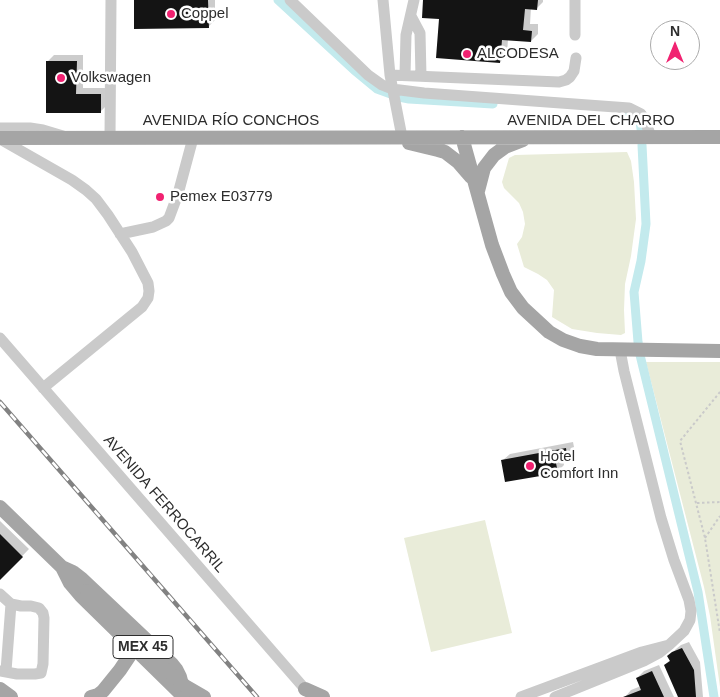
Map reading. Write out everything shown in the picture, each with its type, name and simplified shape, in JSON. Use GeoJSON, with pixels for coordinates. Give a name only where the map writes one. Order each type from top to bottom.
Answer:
{"type":"FeatureCollection","features":[{"type":"Feature","properties":{"kind":"main road"},"geometry":{"type":"LineString","coordinates":[[396,137],[445,152],[458,162],[474,180]]}},
{"type":"Feature","properties":{"kind":"main road","name":"AVENIDA RÍO CONCHOS"},"geometry":{"type":"LineString","coordinates":[[0,139],[462,137]]}},
{"type":"Feature","properties":{"kind":"main road","name":"AVENIDA DEL CHARRO"},"geometry":{"type":"LineString","coordinates":[[462,137],[720,137]]}},
{"type":"Feature","properties":{"kind":"main road"},"geometry":{"type":"LineString","coordinates":[[462,137],[492,245],[511,292],[523,308],[549,332],[563,340],[597,349],[720,351]]}},
{"type":"Feature","properties":{"kind":"main road"},"geometry":{"type":"LineString","coordinates":[[478,194],[484,168],[494,155],[513,143],[534,137]]}},
{"type":"Feature","properties":{"kind":"main road","name":"MEX 45"},"geometry":{"type":"LineString","coordinates":[[0,506],[164,668],[185,686],[204,697]]}},
{"type":"Feature","properties":{"kind":"main road"},"geometry":{"type":"LineString","coordinates":[[62,567],[74,589],[184,697]]}},
{"type":"Feature","properties":{"kind":"main road"},"geometry":{"type":"LineString","coordinates":[[62,567],[82,578],[172,664],[179,674],[184,697]]}},
{"type":"Feature","properties":{"kind":"main road"},"geometry":{"type":"LineString","coordinates":[[91,697],[103,691],[120,670],[133,648]]}},
{"type":"Feature","properties":{"kind":"main road"},"geometry":{"type":"LineString","coordinates":[[0,689],[11,697]]}},
{"type":"Feature","properties":{"kind":"main road"},"geometry":{"type":"LineString","coordinates":[[308,693],[322,697]]}},
{"type":"Feature","properties":{"kind":"street"},"geometry":{"type":"LineString","coordinates":[[110,138],[111,0]]}},
{"type":"Feature","properties":{"kind":"street"},"geometry":{"type":"LineString","coordinates":[[290,0],[368,75],[393,93],[424,93],[629,108],[641,114],[644,118],[650,137]]}},
{"type":"Feature","properties":{"kind":"street"},"geometry":{"type":"LineString","coordinates":[[383,0],[396,137]]}},
{"type":"Feature","properties":{"kind":"street"},"geometry":{"type":"LineString","coordinates":[[405,75],[406,35],[414,0]]}},
{"type":"Feature","properties":{"kind":"street"},"geometry":{"type":"LineString","coordinates":[[575,0],[575,35]]}},
{"type":"Feature","properties":{"kind":"street"},"geometry":{"type":"LineString","coordinates":[[411,16],[420,33],[421,76]]}},
{"type":"Feature","properties":{"kind":"street"},"geometry":{"type":"LineString","coordinates":[[390,75],[559,82],[570,77],[574,71],[576,58]]}},
{"type":"Feature","properties":{"kind":"street"},"geometry":{"type":"LineString","coordinates":[[0,128],[30,128],[69,138]]}},
{"type":"Feature","properties":{"kind":"street"},"geometry":{"type":"LineString","coordinates":[[120,234],[153,227],[169,218],[178,194],[193,138]]}},
{"type":"Feature","properties":{"kind":"street"},"geometry":{"type":"LineString","coordinates":[[0,139],[86,190],[100,205],[120,234],[148,283],[148,298],[142,307],[43,388]]}},
{"type":"Feature","properties":{"kind":"street","name":"AVENIDA FERROCARRIL"},"geometry":{"type":"LineString","coordinates":[[0,338],[308,693]]}},
{"type":"Feature","properties":{"kind":"street"},"geometry":{"type":"LineString","coordinates":[[521,697],[538,694],[579,681],[621,665],[644,661],[669,645],[684,631],[690,620],[689,600],[661,518],[628,389],[633,350]]}},
{"type":"Feature","properties":{"kind":"street"},"geometry":{"type":"LineString","coordinates":[[0,594],[11,604],[35,607],[42,610],[43,667],[41,673],[17,674],[3,671],[11,604]]}},
{"type":"Feature","properties":{"kind":"street"},"geometry":{"type":"LineString","coordinates":[[555,697],[579,681]]}},
{"type":"Feature","properties":{"kind":"path"},"geometry":{"type":"LineString","coordinates":[[720,392],[680,441],[705,538],[720,633]]}},
{"type":"Feature","properties":{"kind":"path"},"geometry":{"type":"LineString","coordinates":[[697,503],[720,502]]}},
{"type":"Feature","properties":{"kind":"path"},"geometry":{"type":"LineString","coordinates":[[705,538],[720,516]]}},
{"type":"Feature","properties":{"kind":"path"},"geometry":{"type":"LineString","coordinates":[[716,603],[720,602]]}},
{"type":"Feature","properties":{"kind":"green space"},"geometry":{"type":"Polygon","coordinates":[[[627,152],[631,161],[634,182],[636,219],[625,284],[625,333],[621,335],[572,329],[552,317],[554,290],[547,280],[524,267],[517,244],[522,237],[525,224],[523,212],[519,203],[504,188],[502,182],[509,158],[515,155],[627,152]]]}},
{"type":"Feature","properties":{"kind":"green space"},"geometry":{"type":"Polygon","coordinates":[[[646,362],[720,362],[720,687],[704,587],[646,362]]]}},
{"type":"Feature","properties":{"kind":"green space"},"geometry":{"type":"Polygon","coordinates":[[[485,520],[512,633],[431,652],[404,538],[485,520]]]}},
{"type":"Feature","properties":{"kind":"building","name":"Coppel"},"geometry":{"type":"Polygon","coordinates":[[[134,0],[208,0],[209,28],[134,29],[134,0]]]}},
{"type":"Feature","properties":{"kind":"building","name":"ALCODESA"},"geometry":{"type":"Polygon","coordinates":[[[423,0],[538,0],[537,10],[525,9],[523,30],[532,31],[531,42],[502,40],[500,63],[436,58],[439,19],[422,18],[423,0]]]}},
{"type":"Feature","properties":{"kind":"building","name":"Volkswagen"},"geometry":{"type":"Polygon","coordinates":[[[46,61],[77,61],[76,94],[101,94],[101,113],[46,113],[46,61]]]}},
{"type":"Feature","properties":{"kind":"building","name":"Hotel Comfort Inn"},"geometry":{"type":"Polygon","coordinates":[[[566,448],[567,455],[555,458],[558,473],[505,482],[501,460],[566,448]]]}},
{"type":"Feature","properties":{"kind":"building"},"geometry":{"type":"Polygon","coordinates":[[[0,534],[23,557],[0,580],[0,534]]]}},
{"type":"Feature","properties":{"kind":"building"},"geometry":{"type":"Polygon","coordinates":[[[682,648],[694,670],[696,697],[678,697],[664,665],[670,661],[667,656],[682,648]]]}},
{"type":"Feature","properties":{"kind":"building"},"geometry":{"type":"Polygon","coordinates":[[[652,671],[664,697],[623,697],[641,690],[636,678],[652,671]]]}},
{"type":"Feature","properties":{"kind":"waterway"},"geometry":{"type":"LineString","coordinates":[[278,0],[377,89],[409,99],[493,104]]}},
{"type":"Feature","properties":{"kind":"waterway"},"geometry":{"type":"LineString","coordinates":[[628,112],[640,121],[641,129]]}},
{"type":"Feature","properties":{"kind":"waterway"},"geometry":{"type":"LineString","coordinates":[[642,145],[646,224],[641,261],[634,292],[638,342],[698,592],[714,697]]}},
{"type":"Feature","properties":{"kind":"railway"},"geometry":{"type":"LineString","coordinates":[[0,402],[257,697]]}},
{"type":"Feature","properties":{"kind":"place","name":"Coppel"},"geometry":{"type":"Point","coordinates":[171,14]}},
{"type":"Feature","properties":{"kind":"place","name":"ALCODESA"},"geometry":{"type":"Point","coordinates":[467,54]}},
{"type":"Feature","properties":{"kind":"place","name":"Volkswagen"},"geometry":{"type":"Point","coordinates":[61,78]}},
{"type":"Feature","properties":{"kind":"place","name":"Pemex E03779"},"geometry":{"type":"Point","coordinates":[160,197]}},
{"type":"Feature","properties":{"kind":"place","name":"Hotel Comfort Inn"},"geometry":{"type":"Point","coordinates":[530,466]}}]}
